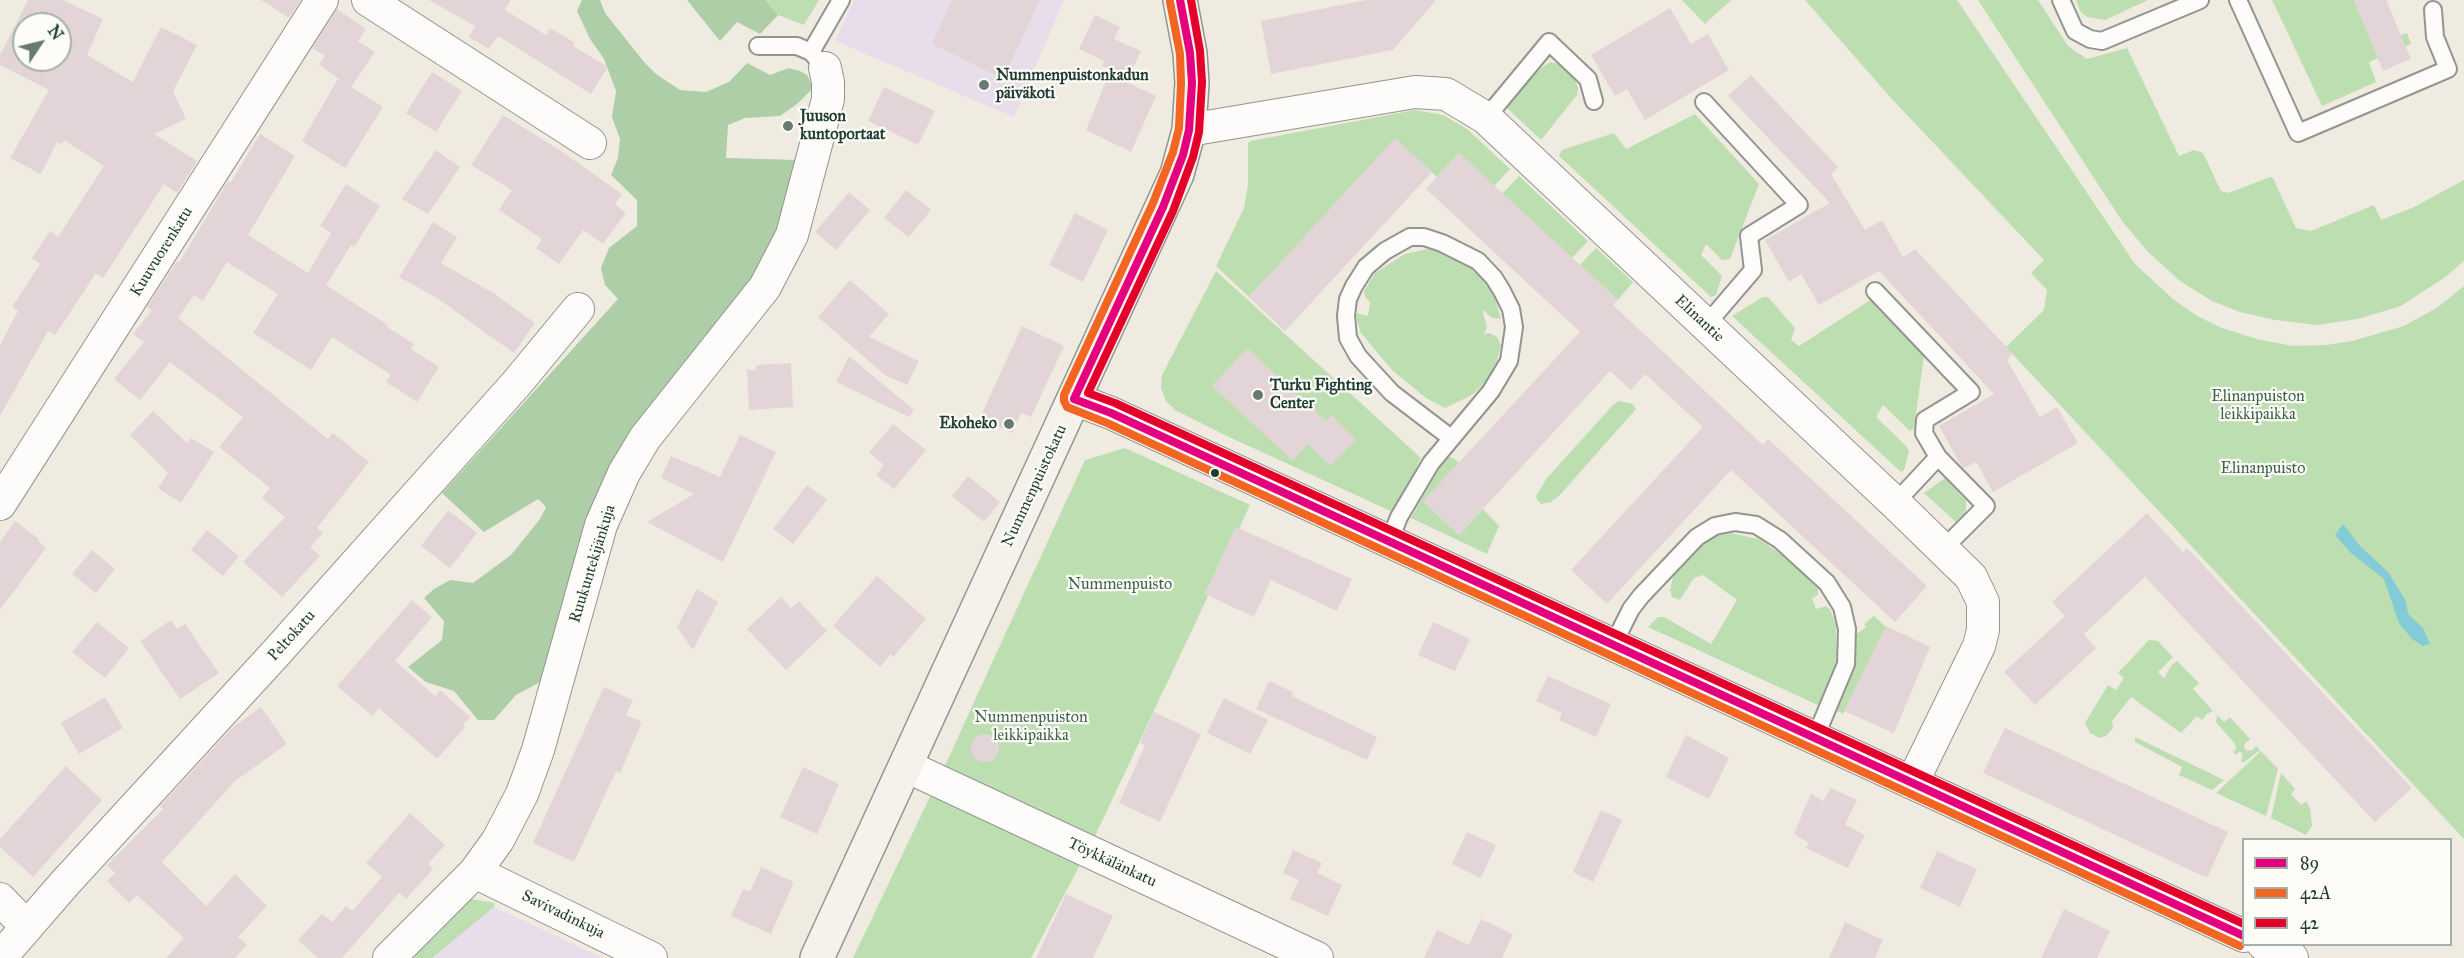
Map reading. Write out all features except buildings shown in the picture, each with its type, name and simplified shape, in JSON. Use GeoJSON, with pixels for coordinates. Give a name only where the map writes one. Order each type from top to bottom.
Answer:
{"type":"FeatureCollection","features":[{"type":"Feature","properties":{"kind":"street","name":"Kuuvuorenkatu"},"geometry":{"type":"LineString","coordinates":[[0,504],[322,0]]}},
{"type":"Feature","properties":{"kind":"street"},"geometry":{"type":"LineString","coordinates":[[368,0],[590,143]]}},
{"type":"Feature","properties":{"kind":"street","name":"Nummenpuistokatu"},"geometry":{"type":"LineString","coordinates":[[817,958],[1163,207],[1183,155],[1189,130],[1192,83],[1191,63],[1180,0]]}},
{"type":"Feature","properties":{"kind":"street","name":"Ruukuntekijänkuja"},"geometry":{"type":"LineString","coordinates":[[389,958],[475,872],[498,840],[533,766],[601,525],[624,473],[645,438],[765,287],[792,235],[828,99],[828,82],[818,60]]}},
{"type":"Feature","properties":{"kind":"street","name":"Elinantie"},"geometry":{"type":"LineString","coordinates":[[1189,130],[1415,92],[1446,94],[1486,118],[1895,503],[1971,578],[1983,602],[1983,630],[1979,646],[1912,783]]}},
{"type":"Feature","properties":{"kind":"street","name":"Peltokatu"},"geometry":{"type":"LineString","coordinates":[[0,958],[396,519],[516,384],[578,309]]}},
{"type":"Feature","properties":{"kind":"street"},"geometry":{"type":"LineString","coordinates":[[1074,399],[1111,413],[2242,935]]}},
{"type":"Feature","properties":{"kind":"street","name":"Töykkälänkatu"},"geometry":{"type":"LineString","coordinates":[[906,766],[1317,958]]}},
{"type":"Feature","properties":{"kind":"street","name":"Savivadinkuja"},"geometry":{"type":"LineString","coordinates":[[475,872],[651,958]]}},
{"type":"Feature","properties":{"kind":"street"},"geometry":{"type":"LineString","coordinates":[[0,899],[27,927]]}},
{"type":"Feature","properties":{"kind":"street"},"geometry":{"type":"LineString","coordinates":[[2265,946],[2292,958]]}},
{"type":"Feature","properties":{"kind":"lane"},"geometry":{"type":"LineString","coordinates":[[758,46],[797,46],[818,60],[841,0]]}},
{"type":"Feature","properties":{"kind":"lane"},"geometry":{"type":"LineString","coordinates":[[2061,0],[2075,31],[2090,39],[2102,41],[2200,0]]}},
{"type":"Feature","properties":{"kind":"lane"},"geometry":{"type":"LineString","coordinates":[[2238,0],[2298,133],[2448,69],[2435,37],[2433,10]]}},
{"type":"Feature","properties":{"kind":"lane"},"geometry":{"type":"LineString","coordinates":[[1486,118],[1549,42],[1588,79],[1594,101]]}},
{"type":"Feature","properties":{"kind":"lane"},"geometry":{"type":"LineString","coordinates":[[1704,102],[1799,205],[1749,236],[1753,270],[1706,325]]}},
{"type":"Feature","properties":{"kind":"lane"},"geometry":{"type":"LineString","coordinates":[[1389,542],[1399,517],[1431,463],[1452,438],[1491,391],[1509,361],[1514,327],[1511,309],[1494,278],[1478,261],[1442,243],[1424,237],[1410,237],[1385,251],[1366,267],[1354,286],[1347,299],[1348,338],[1358,356],[1392,393],[1452,438]]}},
{"type":"Feature","properties":{"kind":"lane"},"geometry":{"type":"LineString","coordinates":[[1875,291],[1971,392],[1924,420],[1924,433],[1938,457],[1986,506],[1943,549]]}},
{"type":"Feature","properties":{"kind":"lane"},"geometry":{"type":"LineString","coordinates":[[1895,503],[1938,457]]}},
{"type":"Feature","properties":{"kind":"lane"},"geometry":{"type":"LineString","coordinates":[[1613,645],[1636,602],[1697,537],[1715,526],[1735,522],[1756,525],[1780,540],[1827,583],[1842,607],[1847,629],[1846,664],[1815,738]]}},
{"type":"Feature","properties":{"kind":"shaded area","name":"Nummenpuistonkadun päiväkoti"},"geometry":{"type":"Polygon","coordinates":[[[854,0],[1064,0],[1014,117],[835,41],[854,0]]]}},
{"type":"Feature","properties":{"kind":"shaded area"},"geometry":{"type":"Polygon","coordinates":[[[494,907],[603,958],[432,958],[494,907]]]}},
{"type":"Feature","properties":{"kind":"green space"},"geometry":{"type":"Polygon","coordinates":[[[582,0],[600,0],[605,13],[644,62],[656,74],[680,90],[706,92],[729,82],[747,63],[770,75],[789,68],[800,71],[807,75],[813,88],[797,104],[780,116],[745,118],[728,125],[726,158],[797,160],[772,251],[636,427],[542,681],[516,695],[494,720],[478,720],[454,691],[426,682],[408,667],[442,640],[444,621],[424,598],[450,580],[473,583],[511,555],[540,519],[546,507],[538,499],[484,532],[442,493],[618,299],[605,285],[601,268],[609,248],[637,226],[637,200],[611,175],[618,158],[620,139],[612,117],[616,91],[604,59],[590,39],[577,11],[582,0]]]}},
{"type":"Feature","properties":{"kind":"green space"},"geometry":{"type":"Polygon","coordinates":[[[687,0],[765,0],[778,15],[760,34],[737,22],[720,41],[687,0]]]}},
{"type":"Feature","properties":{"kind":"green space"},"geometry":{"type":"Polygon","coordinates":[[[765,0],[819,0],[804,25],[778,15],[765,0]]]}},
{"type":"Feature","properties":{"kind":"green space"},"geometry":{"type":"Polygon","coordinates":[[[1682,0],[1731,0],[1705,24],[1682,0]]]}},
{"type":"Feature","properties":{"kind":"green space","name":"Elinanpuisto"},"geometry":{"type":"Polygon","coordinates":[[[1805,0],[1957,0],[2135,264],[2173,299],[2197,316],[2222,328],[2257,339],[2292,346],[2326,345],[2352,341],[2404,326],[2438,307],[2464,286],[2464,839],[2006,347],[2044,310],[2047,290],[2031,273],[2044,260],[1891,98],[1805,0]]]}},
{"type":"Feature","properties":{"kind":"green space"},"geometry":{"type":"Polygon","coordinates":[[[1978,0],[2038,0],[2068,46],[2087,59],[2127,48],[2179,156],[2194,150],[2203,153],[2221,191],[2229,193],[2270,177],[2273,178],[2296,228],[2311,231],[2374,205],[2381,220],[2412,208],[2464,180],[2464,261],[2444,278],[2401,306],[2358,319],[2317,325],[2275,320],[2240,312],[2212,301],[2180,281],[2148,252],[2122,221],[1978,0]]]}},
{"type":"Feature","properties":{"kind":"green space"},"geometry":{"type":"Polygon","coordinates":[[[2076,0],[2148,0],[2105,20],[2087,17],[2080,11],[2076,0]]]}},
{"type":"Feature","properties":{"kind":"green space"},"geometry":{"type":"Polygon","coordinates":[[[2272,0],[2354,0],[2373,46],[2407,33],[2411,44],[2369,62],[2376,82],[2322,106],[2272,0]]]}},
{"type":"Feature","properties":{"kind":"green space"},"geometry":{"type":"Polygon","coordinates":[[[1550,62],[1559,64],[1575,79],[1578,88],[1577,95],[1541,140],[1505,106],[1540,69],[1550,62]]]}},
{"type":"Feature","properties":{"kind":"green space"},"geometry":{"type":"Polygon","coordinates":[[[1415,110],[1443,115],[1467,129],[1510,169],[1494,186],[1459,153],[1437,177],[1395,139],[1249,297],[1216,266],[1244,208],[1248,184],[1248,143],[1415,110]]]}},
{"type":"Feature","properties":{"kind":"green space"},"geometry":{"type":"Polygon","coordinates":[[[1695,114],[1759,184],[1730,259],[1722,260],[1706,244],[1701,255],[1722,276],[1716,295],[1711,297],[1559,156],[1562,150],[1614,133],[1626,149],[1695,114]]]}},
{"type":"Feature","properties":{"kind":"green space"},"geometry":{"type":"Polygon","coordinates":[[[1519,176],[1588,241],[1572,258],[1502,194],[1519,176]]]}},
{"type":"Feature","properties":{"kind":"green space"},"geometry":{"type":"Polygon","coordinates":[[[1596,248],[1633,282],[1618,300],[1580,265],[1596,248]]]}},
{"type":"Feature","properties":{"kind":"green space"},"geometry":{"type":"Polygon","coordinates":[[[1427,249],[1450,254],[1477,272],[1492,289],[1501,319],[1492,318],[1482,309],[1487,327],[1484,334],[1490,333],[1497,337],[1501,346],[1496,363],[1486,381],[1472,395],[1445,408],[1426,398],[1392,370],[1361,333],[1356,318],[1357,313],[1368,316],[1370,302],[1365,297],[1364,291],[1375,273],[1405,254],[1427,249]]]}},
{"type":"Feature","properties":{"kind":"green space","name":"Turku Fighting Center"},"geometry":{"type":"Polygon","coordinates":[[[1216,271],[1421,458],[1395,513],[1229,437],[1175,410],[1166,401],[1161,388],[1162,375],[1216,271]]]}},
{"type":"Feature","properties":{"kind":"green space"},"geometry":{"type":"Polygon","coordinates":[[[1763,297],[1768,297],[1795,328],[1791,340],[1799,346],[1872,299],[1924,356],[1914,428],[1910,431],[1883,405],[1876,417],[1909,451],[1904,470],[1901,472],[1732,316],[1763,297]]]}},
{"type":"Feature","properties":{"kind":"green space"},"geometry":{"type":"Polygon","coordinates":[[[1619,401],[1633,404],[1636,409],[1560,495],[1551,502],[1541,504],[1536,496],[1547,478],[1619,401]]]}},
{"type":"Feature","properties":{"kind":"green space","name":"Nummenpuisto"},"geometry":{"type":"Polygon","coordinates":[[[1125,448],[1250,505],[1239,529],[1236,527],[1205,594],[1208,596],[1096,834],[1031,958],[853,958],[947,761],[1085,460],[1125,448]]]}},
{"type":"Feature","properties":{"kind":"green space"},"geometry":{"type":"Polygon","coordinates":[[[1451,457],[1459,462],[1424,502],[1459,535],[1483,509],[1499,526],[1487,554],[1411,518],[1445,458],[1451,457]]]}},
{"type":"Feature","properties":{"kind":"green space"},"geometry":{"type":"Polygon","coordinates":[[[1945,478],[1966,501],[1966,513],[1958,524],[1924,493],[1945,478]]]}},
{"type":"Feature","properties":{"kind":"green space"},"geometry":{"type":"Polygon","coordinates":[[[1730,533],[1759,539],[1793,563],[1818,589],[1818,595],[1812,598],[1816,609],[1826,606],[1830,609],[1836,626],[1836,657],[1834,675],[1820,706],[1648,627],[1658,617],[1664,617],[1711,644],[1737,600],[1703,575],[1694,578],[1680,600],[1672,597],[1670,590],[1673,577],[1694,552],[1712,537],[1730,533]]]}},
{"type":"Feature","properties":{"kind":"green space"},"geometry":{"type":"Polygon","coordinates":[[[1874,616],[1886,627],[1843,714],[1837,711],[1851,671],[1854,636],[1866,627],[1864,624],[1874,616]]]}},
{"type":"Feature","properties":{"kind":"green space"},"geometry":{"type":"Polygon","coordinates":[[[2149,640],[2158,641],[2173,657],[2158,672],[2164,678],[2177,661],[2199,683],[2193,689],[2213,711],[2202,720],[2197,716],[2181,733],[2131,697],[2112,721],[2113,728],[2106,736],[2100,738],[2090,733],[2085,723],[2108,685],[2116,690],[2124,678],[2118,673],[2149,640]]]}},
{"type":"Feature","properties":{"kind":"green space"},"geometry":{"type":"Polygon","coordinates":[[[2217,715],[2224,722],[2230,717],[2250,739],[2244,745],[2246,751],[2253,750],[2256,746],[2260,750],[2243,763],[2241,761],[2243,753],[2239,752],[2236,755],[2233,752],[2236,749],[2235,744],[2216,722],[2217,715]]]}},
{"type":"Feature","properties":{"kind":"green space"},"geometry":{"type":"Polygon","coordinates":[[[2135,737],[2224,780],[2212,790],[2179,775],[2182,767],[2135,742],[2135,737]]]}},
{"type":"Feature","properties":{"kind":"green space"},"geometry":{"type":"Polygon","coordinates":[[[2261,751],[2278,769],[2266,816],[2216,793],[2261,751]]]}},
{"type":"Feature","properties":{"kind":"green space"},"geometry":{"type":"Polygon","coordinates":[[[2281,773],[2295,789],[2291,794],[2301,805],[2306,801],[2310,808],[2312,826],[2306,835],[2271,818],[2281,773]]]}},
{"type":"Feature","properties":{"kind":"green space"},"geometry":{"type":"Polygon","coordinates":[[[463,900],[495,903],[494,907],[432,958],[404,958],[463,900]]]}},
{"type":"Feature","properties":{"kind":"water"},"geometry":{"type":"Polygon","coordinates":[[[2343,524],[2360,546],[2388,572],[2406,601],[2408,614],[2423,628],[2430,644],[2423,646],[2412,639],[2399,623],[2384,579],[2351,553],[2335,535],[2343,524]]]}},
{"type":"Feature","properties":{"kind":"transit line","name":"89"},"geometry":{"type":"LineString","coordinates":[[1074,399],[1163,207],[1183,155],[1189,130],[1192,83],[1190,53],[1180,0]]}},
{"type":"Feature","properties":{"kind":"transit line","name":"42"},"geometry":{"type":"LineString","coordinates":[[1191,0],[1200,51],[1202,82],[1199,132],[1193,157],[1173,211],[1088,393],[1115,403],[2242,923]]}},
{"type":"Feature","properties":{"kind":"transit line","name":"42A"},"geometry":{"type":"LineString","coordinates":[[1170,2],[1180,54],[1181,83],[1179,128],[1173,152],[1153,203],[1064,395],[1067,407],[1107,423],[2240,946]]}},
{"type":"Feature","properties":{"kind":"transit line","name":"89"},"geometry":{"type":"LineString","coordinates":[[1074,399],[1111,413],[2242,935]]}},
{"type":"Feature","properties":{"kind":"place","name":"Nummenpuistonkadun päiväkoti"},"geometry":{"type":"Point","coordinates":[984,85]}},
{"type":"Feature","properties":{"kind":"place","name":"Juuson kuntoportaat"},"geometry":{"type":"Point","coordinates":[788,126]}},
{"type":"Feature","properties":{"kind":"place","name":"Turku Fighting Center"},"geometry":{"type":"Point","coordinates":[1258,395]}},
{"type":"Feature","properties":{"kind":"place","name":"Ekoheko"},"geometry":{"type":"Point","coordinates":[1009,424]}},
{"type":"Feature","properties":{"kind":"park label","name":"Elinanpuiston leikkipaikka"},"geometry":{"type":"Point","coordinates":[2258,406]}},
{"type":"Feature","properties":{"kind":"park label","name":"Nummenpuiston leikkipaikka"},"geometry":{"type":"Point","coordinates":[1031,727]}}]}
